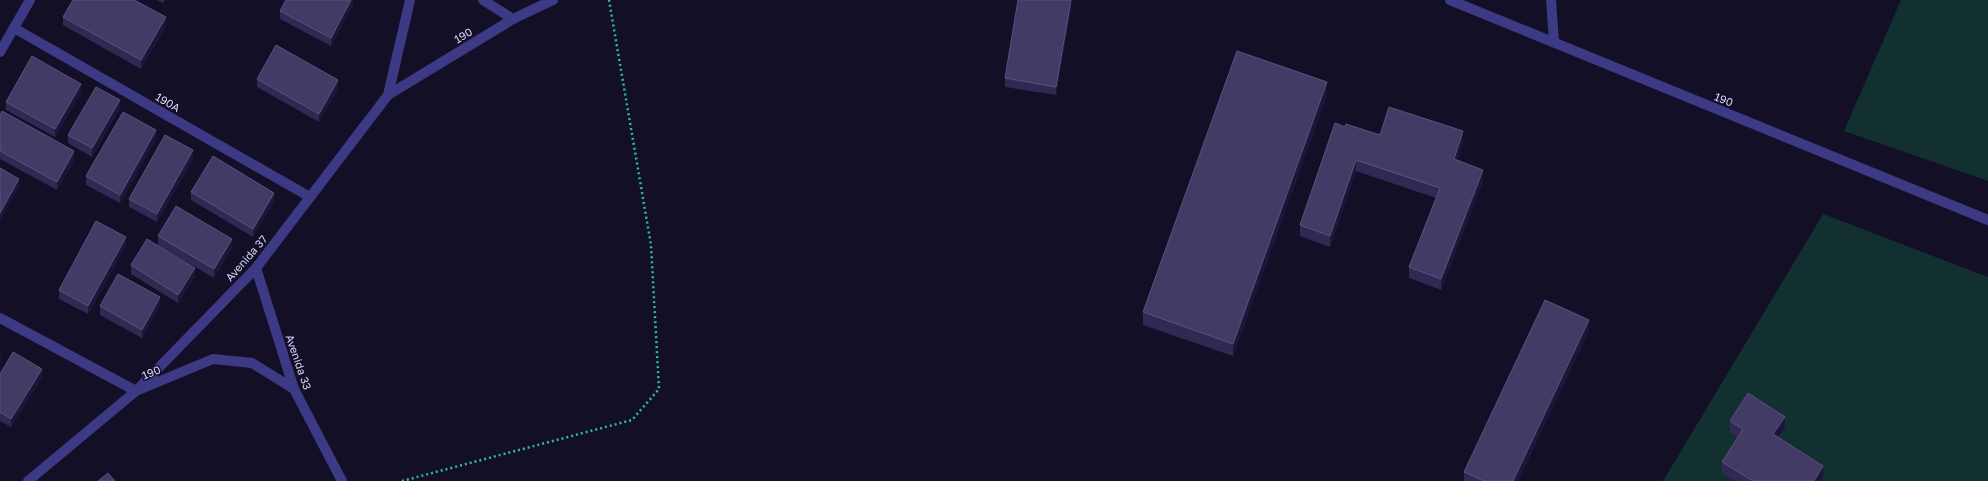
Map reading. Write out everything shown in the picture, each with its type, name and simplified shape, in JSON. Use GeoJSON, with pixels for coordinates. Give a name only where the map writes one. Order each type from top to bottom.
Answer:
{"type":"FeatureCollection","features":[{"type":"Feature","properties":{"kind":"street"},"geometry":{"type":"LineString","coordinates":[[0,52],[30,0]]}},
{"type":"Feature","properties":{"kind":"street","name":"Avenida 37"},"geometry":{"type":"LineString","coordinates":[[28,481],[136,391],[256,268],[388,95],[410,0]]}},
{"type":"Feature","properties":{"kind":"street"},"geometry":{"type":"LineString","coordinates":[[483,0],[513,19]]}},
{"type":"Feature","properties":{"kind":"street","name":"190"},"geometry":{"type":"LineString","coordinates":[[388,95],[513,19],[553,0]]}},
{"type":"Feature","properties":{"kind":"street","name":"190"},"geometry":{"type":"LineString","coordinates":[[1450,0],[1988,220]]}},
{"type":"Feature","properties":{"kind":"street"},"geometry":{"type":"LineString","coordinates":[[1551,0],[1554,42]]}},
{"type":"Feature","properties":{"kind":"street","name":"190A"},"geometry":{"type":"LineString","coordinates":[[14,28],[310,197]]}},
{"type":"Feature","properties":{"kind":"street","name":"Avenida 33"},"geometry":{"type":"LineString","coordinates":[[256,268],[294,389],[342,481]]}},
{"type":"Feature","properties":{"kind":"street","name":"190"},"geometry":{"type":"LineString","coordinates":[[0,318],[136,391],[213,358],[252,363],[294,389]]}},
{"type":"Feature","properties":{"kind":"path"},"geometry":{"type":"LineString","coordinates":[[402,481],[632,420],[659,389],[651,245],[609,0]]}},
{"type":"Feature","properties":{"kind":"green space"},"geometry":{"type":"Polygon","coordinates":[[[1901,0],[1988,0],[1988,181],[1844,131],[1901,0]]]}},
{"type":"Feature","properties":{"kind":"green space"},"geometry":{"type":"Polygon","coordinates":[[[1823,214],[1988,277],[1988,481],[1663,481],[1823,214]]]}},
{"type":"Feature","properties":{"kind":"building"},"geometry":{"type":"Polygon","coordinates":[[[73,0],[134,0],[166,17],[141,60],[63,17],[73,0]]]}},
{"type":"Feature","properties":{"kind":"building"},"geometry":{"type":"Polygon","coordinates":[[[286,0],[351,0],[331,38],[280,11],[286,0]]]}},
{"type":"Feature","properties":{"kind":"building"},"geometry":{"type":"Polygon","coordinates":[[[1018,0],[1071,0],[1056,87],[1005,78],[1018,0]]]}},
{"type":"Feature","properties":{"kind":"building"},"geometry":{"type":"Polygon","coordinates":[[[276,45],[338,80],[319,114],[257,79],[276,45]]]}},
{"type":"Feature","properties":{"kind":"building"},"geometry":{"type":"Polygon","coordinates":[[[1237,51],[1327,82],[1233,344],[1143,312],[1237,51]]]}},
{"type":"Feature","properties":{"kind":"building"},"geometry":{"type":"Polygon","coordinates":[[[32,56],[81,84],[55,129],[6,102],[32,56]]]}},
{"type":"Feature","properties":{"kind":"building"},"geometry":{"type":"Polygon","coordinates":[[[96,87],[120,100],[92,148],[68,135],[96,87]]]}},
{"type":"Feature","properties":{"kind":"building"},"geometry":{"type":"Polygon","coordinates":[[[1389,107],[1463,131],[1454,159],[1483,170],[1441,279],[1409,267],[1440,188],[1356,160],[1330,236],[1300,225],[1335,123],[1345,127],[1346,124],[1380,135],[1389,107]]]}},
{"type":"Feature","properties":{"kind":"building"},"geometry":{"type":"Polygon","coordinates":[[[2,111],[74,151],[57,182],[0,151],[0,116],[2,111]]]}},
{"type":"Feature","properties":{"kind":"building"},"geometry":{"type":"Polygon","coordinates":[[[123,112],[156,130],[120,195],[86,176],[123,112]]]}},
{"type":"Feature","properties":{"kind":"building"},"geometry":{"type":"Polygon","coordinates":[[[165,135],[193,150],[157,214],[129,199],[165,135]]]}},
{"type":"Feature","properties":{"kind":"building"},"geometry":{"type":"Polygon","coordinates":[[[213,156],[274,193],[253,229],[191,192],[213,156]]]}},
{"type":"Feature","properties":{"kind":"building"},"geometry":{"type":"Polygon","coordinates":[[[0,168],[19,179],[0,213],[0,168]]]}},
{"type":"Feature","properties":{"kind":"building"},"geometry":{"type":"Polygon","coordinates":[[[176,206],[232,239],[214,269],[158,236],[176,206]]]}},
{"type":"Feature","properties":{"kind":"building"},"geometry":{"type":"Polygon","coordinates":[[[96,221],[126,237],[88,306],[59,290],[96,221]]]}},
{"type":"Feature","properties":{"kind":"building"},"geometry":{"type":"Polygon","coordinates":[[[147,239],[195,268],[178,295],[131,265],[147,239]]]}},
{"type":"Feature","properties":{"kind":"building"},"geometry":{"type":"Polygon","coordinates":[[[118,274],[160,297],[142,330],[100,306],[118,274]]]}},
{"type":"Feature","properties":{"kind":"building"},"geometry":{"type":"Polygon","coordinates":[[[1545,300],[1589,320],[1513,481],[1484,481],[1464,472],[1545,300]]]}},
{"type":"Feature","properties":{"kind":"building"},"geometry":{"type":"Polygon","coordinates":[[[13,352],[42,369],[11,419],[0,412],[0,374],[13,352]]]}},
{"type":"Feature","properties":{"kind":"building"},"geometry":{"type":"Polygon","coordinates":[[[1748,393],[1785,417],[1773,434],[1823,466],[1814,481],[1753,481],[1722,462],[1743,429],[1730,421],[1748,393]]]}},
{"type":"Feature","properties":{"kind":"building"},"geometry":{"type":"Polygon","coordinates":[[[108,473],[115,481],[98,481],[108,473]]]}}]}
